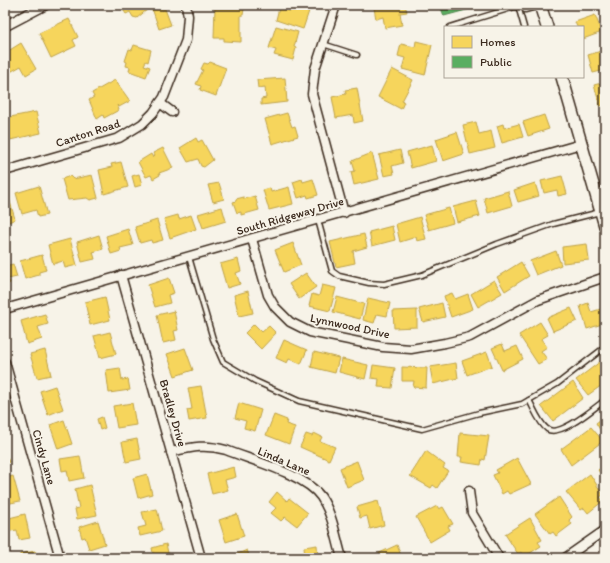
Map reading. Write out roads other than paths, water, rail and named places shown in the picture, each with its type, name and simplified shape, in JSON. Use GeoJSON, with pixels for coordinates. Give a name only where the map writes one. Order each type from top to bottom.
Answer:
{"type":"FeatureCollection","features":[{"type":"Feature","properties":{"kind":"main road"},"geometry":{"type":"LineString","coordinates":[[540,5],[547,26]]}},
{"type":"Feature","properties":{"kind":"main road"},"geometry":{"type":"LineString","coordinates":[[562,78],[605,226]]}},
{"type":"Feature","properties":{"kind":"street"},"geometry":{"type":"LineString","coordinates":[[5,26],[44,5]]}},
{"type":"Feature","properties":{"kind":"street","name":"Canton Road"},"geometry":{"type":"LineString","coordinates":[[5,171],[119,138],[142,124],[160,103],[186,40],[188,16],[186,5]]}},
{"type":"Feature","properties":{"kind":"street"},"geometry":{"type":"LineString","coordinates":[[336,5],[315,70],[312,94],[344,213]]}},
{"type":"Feature","properties":{"kind":"street"},"geometry":{"type":"LineString","coordinates":[[160,103],[172,112]]}},
{"type":"Feature","properties":{"kind":"street","name":"South Ridgeway Drive"},"geometry":{"type":"LineString","coordinates":[[5,309],[581,144]]}},
{"type":"Feature","properties":{"kind":"street","name":"Lynnwood Drive"},"geometry":{"type":"LineString","coordinates":[[252,239],[268,295],[275,307],[290,322],[310,332],[383,348],[411,349],[445,343],[470,336],[538,300],[605,277]]}},
{"type":"Feature","properties":{"kind":"street","name":"Bradley Drive"},"geometry":{"type":"LineString","coordinates":[[121,275],[201,558]]}},
{"type":"Feature","properties":{"kind":"street","name":"Cindy Lane"},"geometry":{"type":"LineString","coordinates":[[5,362],[60,558]]}},
{"type":"Feature","properties":{"kind":"street","name":"Linda Lane"},"geometry":{"type":"LineString","coordinates":[[171,452],[201,446],[212,446],[226,450],[306,482],[321,497],[328,510],[342,558]]}},
{"type":"Feature","properties":{"kind":"street"},"geometry":{"type":"LineString","coordinates":[[469,491],[472,513],[499,558]]}},
{"type":"Feature","properties":{"kind":"street"},"geometry":{"type":"LineString","coordinates":[[565,558],[605,530]]}},
{"type":"Feature","properties":{"kind":"lane"},"geometry":{"type":"LineString","coordinates":[[453,26],[518,6],[525,10],[540,5]]}},
{"type":"Feature","properties":{"kind":"lane"},"geometry":{"type":"LineString","coordinates":[[518,6],[524,26]]}},
{"type":"Feature","properties":{"kind":"lane"},"geometry":{"type":"LineString","coordinates":[[323,44],[357,55]]}},
{"type":"Feature","properties":{"kind":"lane"},"geometry":{"type":"LineString","coordinates":[[318,220],[332,271],[339,276],[369,283],[384,284],[422,275],[496,244],[552,224],[601,212]]}},
{"type":"Feature","properties":{"kind":"lane"},"geometry":{"type":"LineString","coordinates":[[188,256],[213,339],[222,362],[255,381],[299,401],[422,429],[479,413],[522,404],[557,384],[605,348]]}},
{"type":"Feature","properties":{"kind":"lane"},"geometry":{"type":"LineString","coordinates":[[529,400],[542,424],[548,430],[557,432],[605,400]]}}]}
